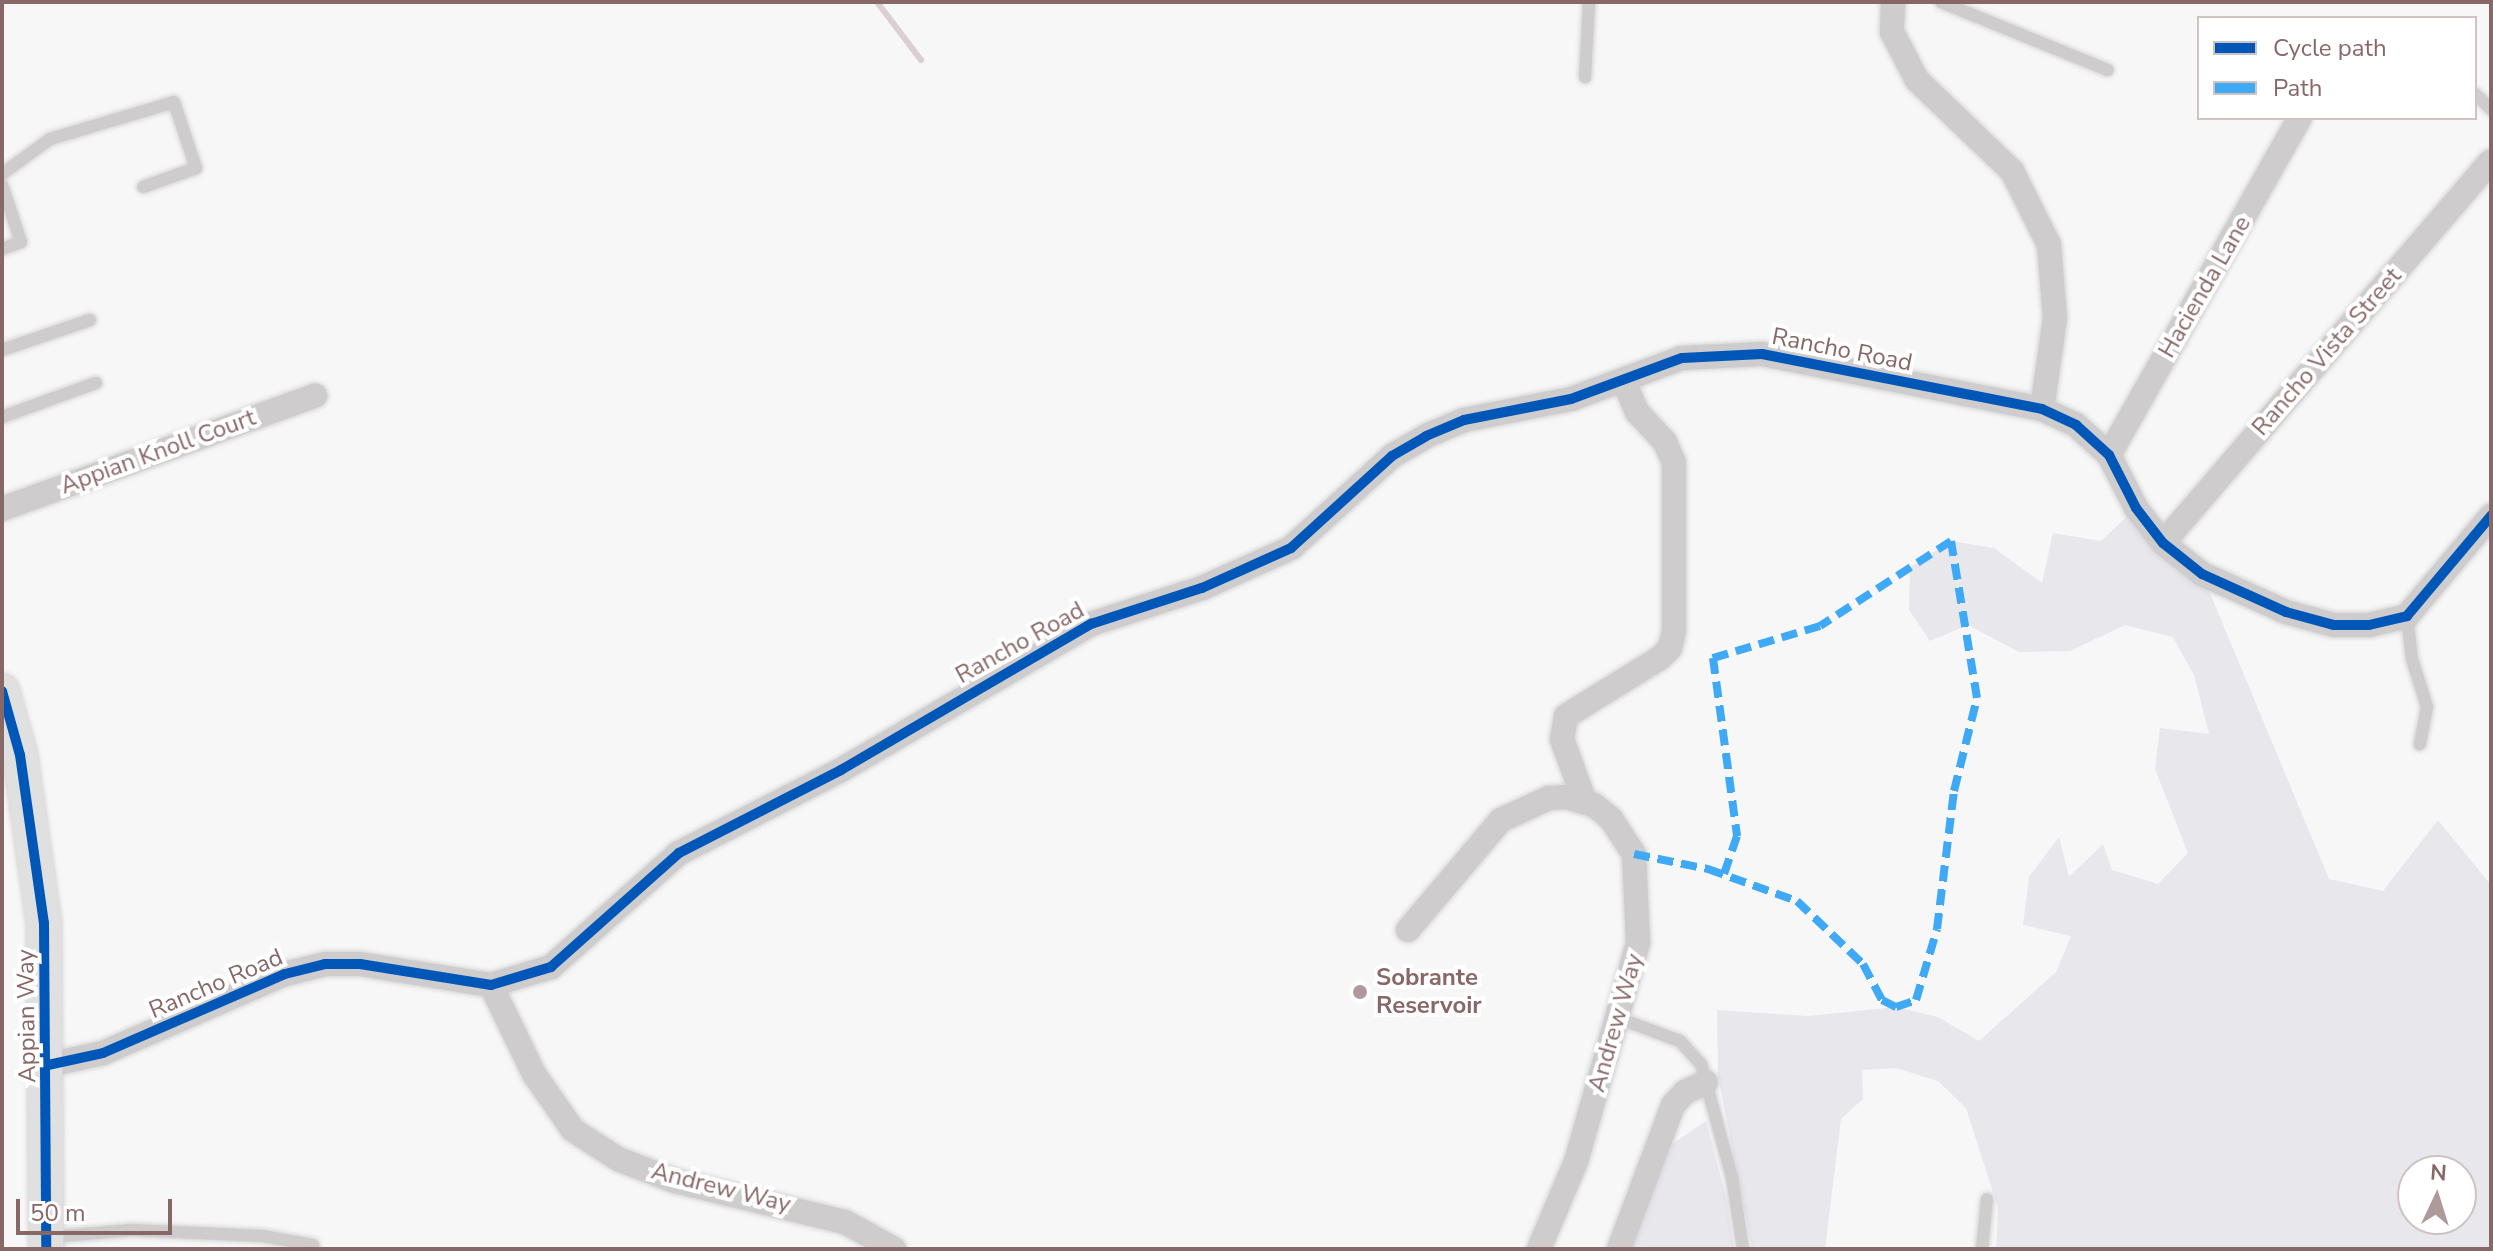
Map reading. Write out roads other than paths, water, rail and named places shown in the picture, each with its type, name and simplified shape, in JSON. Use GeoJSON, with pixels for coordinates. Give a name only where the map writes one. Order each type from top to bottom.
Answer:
{"type":"FeatureCollection","features":[{"type":"Feature","properties":{"kind":"main road","name":"Appian Way"},"geometry":{"type":"LineString","coordinates":[[3,696],[20,755],[44,923],[48,1065],[46,1243]]}},
{"type":"Feature","properties":{"kind":"street"},"geometry":{"type":"LineString","coordinates":[[1893,2],[1892,32],[1917,80],[2012,171],[2049,245],[2055,318],[2042,409]]}},
{"type":"Feature","properties":{"kind":"street","name":"Hacienda Lane"},"geometry":{"type":"LineString","coordinates":[[2109,455],[2299,120]]}},
{"type":"Feature","properties":{"kind":"street","name":"Rancho Vista Street"},"geometry":{"type":"LineString","coordinates":[[2163,543],[2491,161]]}},
{"type":"Feature","properties":{"kind":"street","name":"Rancho Road"},"geometry":{"type":"LineString","coordinates":[[48,1065],[103,1053],[285,974],[325,964],[360,964],[491,985],[551,967],[679,853],[728,823],[841,770],[1091,624],[1202,588],[1291,548],[1392,456],[1426,436],[1464,420],[1571,399],[1624,382],[1682,358],[1762,354],[2042,409],[2076,425],[2109,455]]}},
{"type":"Feature","properties":{"kind":"street"},"geometry":{"type":"LineString","coordinates":[[1408,930],[1501,820],[1549,798],[1585,802],[1562,739],[1566,716],[1660,658],[1670,648],[1674,631],[1674,463],[1665,442],[1637,412],[1624,382]]}},
{"type":"Feature","properties":{"kind":"street","name":"Appian Knoll Court"},"geometry":{"type":"LineString","coordinates":[[2,509],[315,396]]}},
{"type":"Feature","properties":{"kind":"street"},"geometry":{"type":"LineString","coordinates":[[2109,455],[2136,508],[2163,543],[2202,574],[2286,612],[2334,625],[2369,625],[2407,616],[2491,516]]}},
{"type":"Feature","properties":{"kind":"street","name":"Andrew Way"},"geometry":{"type":"LineString","coordinates":[[1539,1249],[1577,1159],[1638,943],[1634,854],[1611,819],[1585,802]]}},
{"type":"Feature","properties":{"kind":"street","name":"Andrew Way"},"geometry":{"type":"LineString","coordinates":[[491,985],[534,1074],[573,1130],[618,1159],[675,1181],[845,1222],[894,1249]]}},
{"type":"Feature","properties":{"kind":"street"},"geometry":{"type":"LineString","coordinates":[[1619,1249],[1673,1105],[1685,1092],[1706,1082]]}},
{"type":"Feature","properties":{"kind":"lane"},"geometry":{"type":"LineString","coordinates":[[1585,77],[1589,2]]}},
{"type":"Feature","properties":{"kind":"lane"},"geometry":{"type":"LineString","coordinates":[[1941,2],[2108,70]]}},
{"type":"Feature","properties":{"kind":"lane"},"geometry":{"type":"LineString","coordinates":[[2,174],[50,139],[174,102],[196,168],[143,187]]}},
{"type":"Feature","properties":{"kind":"lane"},"geometry":{"type":"LineString","coordinates":[[2,185],[21,242],[2,249]]}},
{"type":"Feature","properties":{"kind":"lane"},"geometry":{"type":"LineString","coordinates":[[2,350],[90,320]]}},
{"type":"Feature","properties":{"kind":"lane"},"geometry":{"type":"LineString","coordinates":[[2,417],[96,383]]}},
{"type":"Feature","properties":{"kind":"lane"},"geometry":{"type":"LineString","coordinates":[[2407,616],[2412,659],[2427,707],[2420,744]]}},
{"type":"Feature","properties":{"kind":"lane"},"geometry":{"type":"LineString","coordinates":[[1618,1018],[1680,1041],[1701,1064],[1732,1177],[1743,1249]]}},
{"type":"Feature","properties":{"kind":"lane"},"geometry":{"type":"LineString","coordinates":[[1982,1249],[1987,1199]]}},
{"type":"Feature","properties":{"kind":"lane"},"geometry":{"type":"LineString","coordinates":[[46,1243],[132,1230],[263,1236],[313,1245],[313,1249]]}},
{"type":"Feature","properties":{"kind":"waterway"},"geometry":{"type":"LineString","coordinates":[[877,2],[921,60]]}},
{"type":"Feature","properties":{"kind":"place","name":"Sobrante Reservoir"},"geometry":{"type":"Point","coordinates":[1360,992]}}]}
